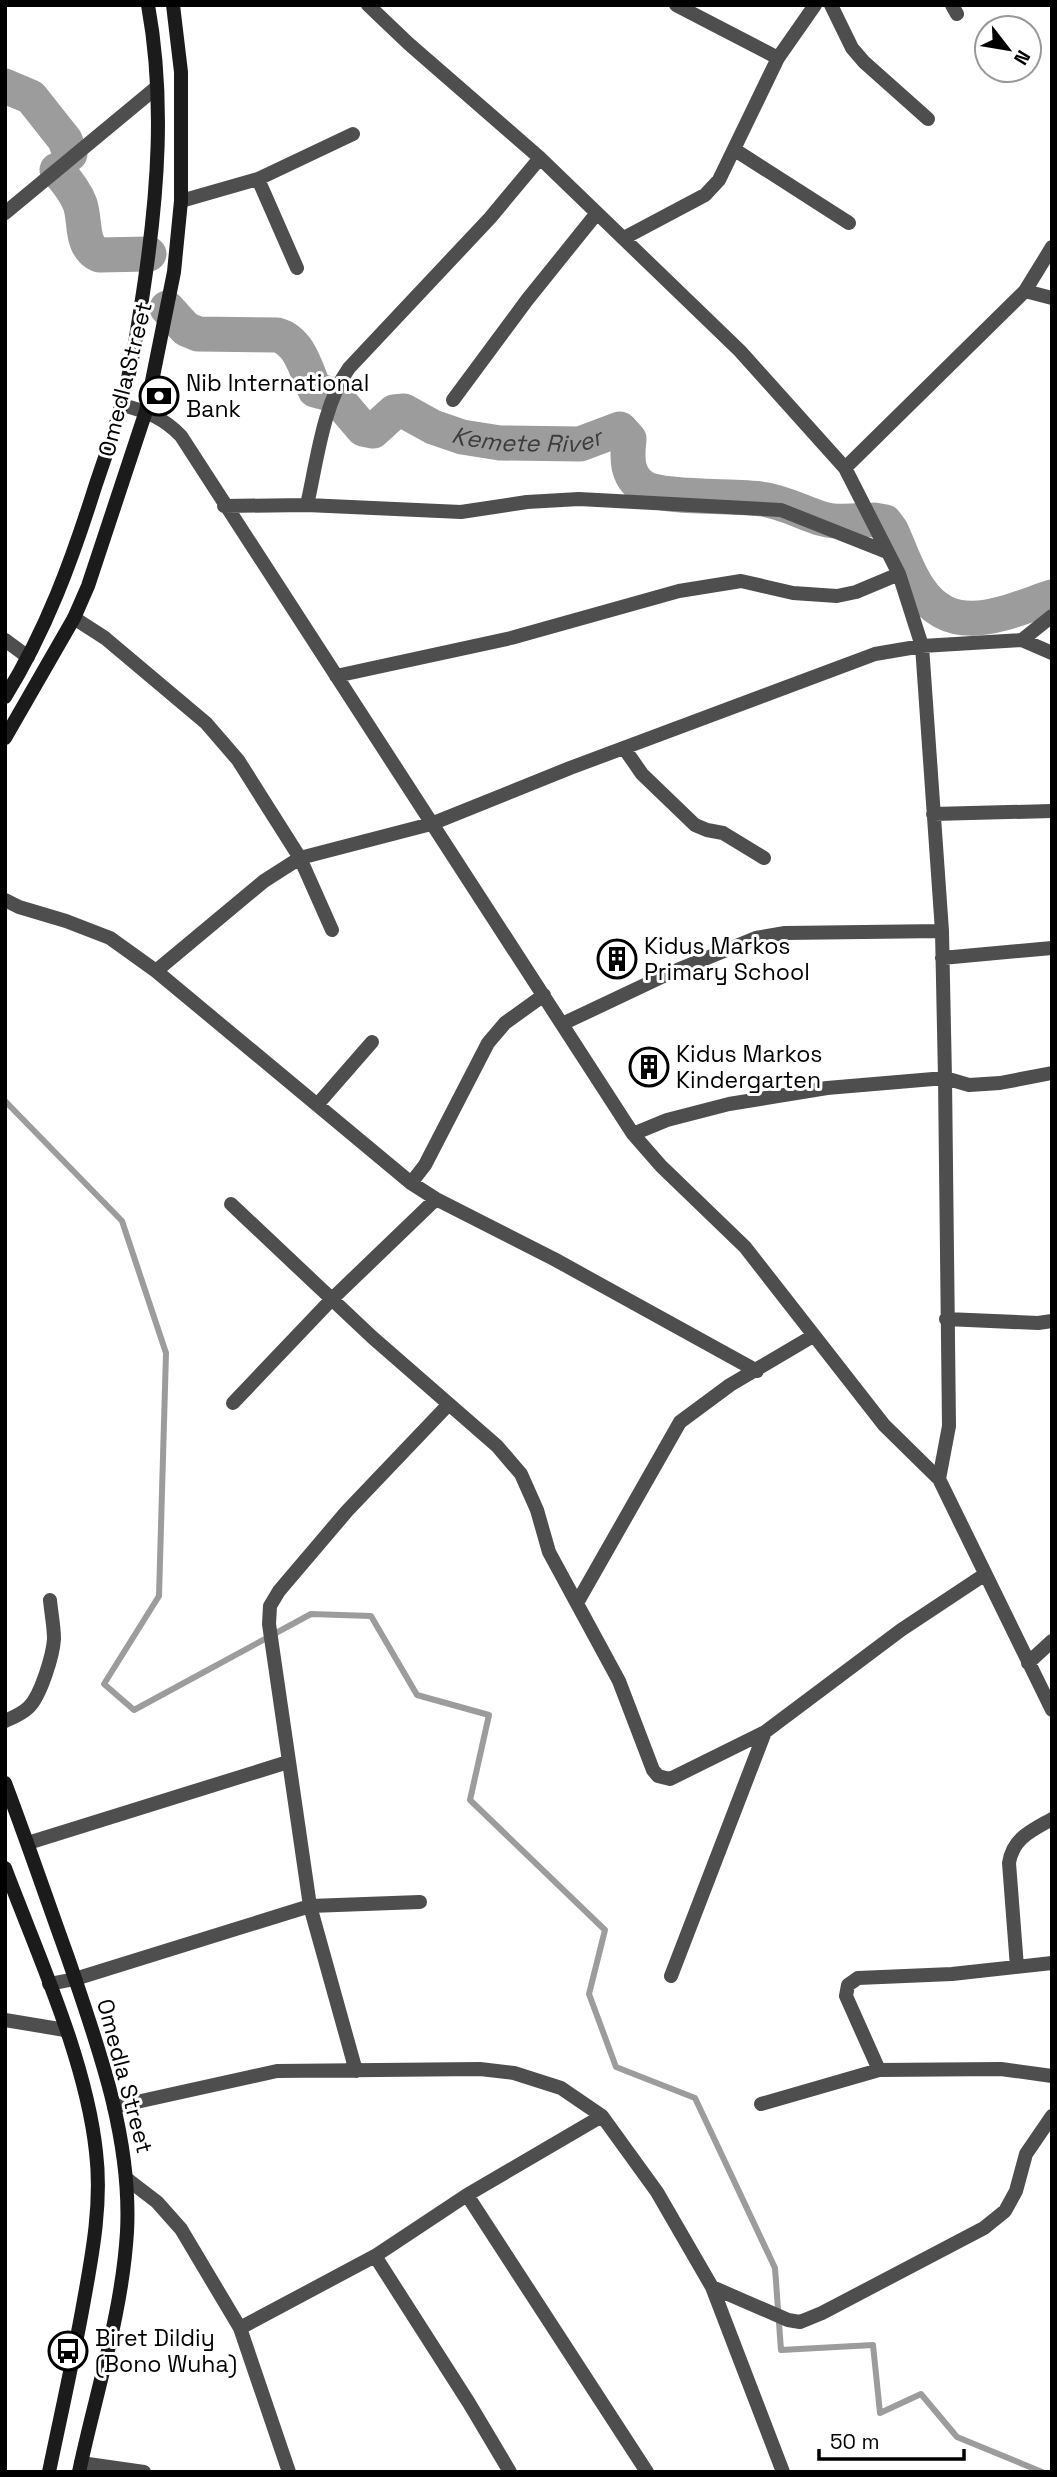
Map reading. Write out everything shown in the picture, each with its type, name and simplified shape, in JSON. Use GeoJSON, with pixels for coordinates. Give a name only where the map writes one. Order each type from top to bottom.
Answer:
{"type":"FeatureCollection","features":[{"type":"Feature","properties":{"kind":"main road"},"geometry":{"type":"LineString","coordinates":[[5,696],[28,657],[68,572],[122,405],[138,326],[157,178],[157,87],[148,5]]}},
{"type":"Feature","properties":{"kind":"main road","name":"Omedla Street"},"geometry":{"type":"LineString","coordinates":[[5,738],[74,618],[88,586],[146,411],[174,272],[181,201],[181,72],[173,5]]}},
{"type":"Feature","properties":{"kind":"main road","name":"Omedla Street"},"geometry":{"type":"LineString","coordinates":[[5,1783],[75,1979],[114,2107],[127,2179],[127,2233],[112,2333],[80,2467]]}},
{"type":"Feature","properties":{"kind":"main road","name":"Omedla Street"},"geometry":{"type":"LineString","coordinates":[[5,1868],[49,1984],[82,2082],[96,2152],[94,2242],[75,2353],[49,2472]]}},
{"type":"Feature","properties":{"kind":"street"},"geometry":{"type":"LineString","coordinates":[[368,5],[540,158],[740,351],[845,468],[898,574],[922,646],[942,931],[949,1426],[939,1479]]}},
{"type":"Feature","properties":{"kind":"street"},"geometry":{"type":"LineString","coordinates":[[676,5],[778,58]]}},
{"type":"Feature","properties":{"kind":"street"},"geometry":{"type":"LineString","coordinates":[[624,237],[705,195],[719,180],[778,58],[815,5]]}},
{"type":"Feature","properties":{"kind":"street"},"geometry":{"type":"LineString","coordinates":[[831,5],[852,48],[928,119]]}},
{"type":"Feature","properties":{"kind":"street"},"geometry":{"type":"LineString","coordinates":[[5,213],[157,87]]}},
{"type":"Feature","properties":{"kind":"street"},"geometry":{"type":"LineString","coordinates":[[181,201],[258,180],[353,134]]}},
{"type":"Feature","properties":{"kind":"street"},"geometry":{"type":"LineString","coordinates":[[735,150],[849,223]]}},
{"type":"Feature","properties":{"kind":"street"},"geometry":{"type":"LineString","coordinates":[[307,505],[330,404],[338,383],[490,218],[540,158]]}},
{"type":"Feature","properties":{"kind":"street"},"geometry":{"type":"LineString","coordinates":[[258,180],[297,268]]}},
{"type":"Feature","properties":{"kind":"street"},"geometry":{"type":"LineString","coordinates":[[453,400],[527,300],[597,213]]}},
{"type":"Feature","properties":{"kind":"street"},"geometry":{"type":"LineString","coordinates":[[845,468],[1025,291],[1052,247]]}},
{"type":"Feature","properties":{"kind":"street"},"geometry":{"type":"LineString","coordinates":[[1025,291],[1052,298]]}},
{"type":"Feature","properties":{"kind":"street"},"geometry":{"type":"LineString","coordinates":[[122,405],[146,411],[170,425],[181,436],[633,1134],[661,1166],[745,1247],[884,1425],[939,1479],[1052,1710]]}},
{"type":"Feature","properties":{"kind":"street"},"geometry":{"type":"LineString","coordinates":[[224,506],[307,505],[461,512],[527,502],[579,499],[781,510],[887,552]]}},
{"type":"Feature","properties":{"kind":"street"},"geometry":{"type":"LineString","coordinates":[[336,676],[511,638],[679,591],[741,581],[793,593],[837,596],[856,592],[898,574]]}},
{"type":"Feature","properties":{"kind":"street"},"geometry":{"type":"LineString","coordinates":[[1022,640],[1052,616]]}},
{"type":"Feature","properties":{"kind":"street"},"geometry":{"type":"LineString","coordinates":[[74,618],[105,638],[206,723],[238,760],[300,858],[332,930]]}},
{"type":"Feature","properties":{"kind":"street"},"geometry":{"type":"LineString","coordinates":[[5,640],[28,657]]}},
{"type":"Feature","properties":{"kind":"street"},"geometry":{"type":"LineString","coordinates":[[156,971],[264,881],[300,858],[431,824],[875,654],[922,646],[1022,640],[1052,653]]}},
{"type":"Feature","properties":{"kind":"street"},"geometry":{"type":"LineString","coordinates":[[624,748],[642,774],[695,825],[723,833],[764,858]]}},
{"type":"Feature","properties":{"kind":"street"},"geometry":{"type":"LineString","coordinates":[[933,814],[1052,811]]}},
{"type":"Feature","properties":{"kind":"street"},"geometry":{"type":"LineString","coordinates":[[5,900],[110,938],[156,971],[411,1183],[436,1199],[554,1258],[757,1371]]}},
{"type":"Feature","properties":{"kind":"street"},"geometry":{"type":"LineString","coordinates":[[562,1024],[670,973],[756,938],[785,933],[942,931]]}},
{"type":"Feature","properties":{"kind":"street"},"geometry":{"type":"LineString","coordinates":[[942,958],[1052,948]]}},
{"type":"Feature","properties":{"kind":"street"},"geometry":{"type":"LineString","coordinates":[[411,1183],[425,1165],[488,1043],[505,1023],[544,995]]}},
{"type":"Feature","properties":{"kind":"street"},"geometry":{"type":"LineString","coordinates":[[317,1105],[372,1042]]}},
{"type":"Feature","properties":{"kind":"street"},"geometry":{"type":"LineString","coordinates":[[633,1134],[667,1120],[729,1104],[827,1088],[946,1078],[969,1085],[1000,1083],[1052,1073]]}},
{"type":"Feature","properties":{"kind":"street"},"geometry":{"type":"LineString","coordinates":[[233,1403],[331,1300],[436,1199]]}},
{"type":"Feature","properties":{"kind":"street"},"geometry":{"type":"LineString","coordinates":[[231,1204],[331,1300],[497,1446],[521,1474],[537,1510],[549,1552],[619,1681],[653,1770],[658,1776],[670,1779],[765,1731],[901,1630],[984,1575]]}},
{"type":"Feature","properties":{"kind":"street"},"geometry":{"type":"LineString","coordinates":[[946,1319],[1038,1323],[1052,1321]]}},
{"type":"Feature","properties":{"kind":"street"},"geometry":{"type":"LineString","coordinates":[[577,1603],[680,1422],[730,1385],[813,1336]]}},
{"type":"Feature","properties":{"kind":"street"},"geometry":{"type":"LineString","coordinates":[[356,2071],[310,1906],[269,1624],[270,1606],[279,1591],[347,1511],[449,1404]]}},
{"type":"Feature","properties":{"kind":"street"},"geometry":{"type":"LineString","coordinates":[[5,1721],[19,1715],[31,1705],[41,1683],[54,1638],[50,1600]]}},
{"type":"Feature","properties":{"kind":"street"},"geometry":{"type":"LineString","coordinates":[[1028,1663],[1052,1641]]}},
{"type":"Feature","properties":{"kind":"street"},"geometry":{"type":"LineString","coordinates":[[671,1976],[765,1731]]}},
{"type":"Feature","properties":{"kind":"street"},"geometry":{"type":"LineString","coordinates":[[28,1843],[288,1762]]}},
{"type":"Feature","properties":{"kind":"street"},"geometry":{"type":"LineString","coordinates":[[1017,1967],[1009,1863],[1011,1850],[1019,1838],[1052,1819]]}},
{"type":"Feature","properties":{"kind":"street"},"geometry":{"type":"LineString","coordinates":[[49,1984],[75,1979],[310,1906],[420,1902]]}},
{"type":"Feature","properties":{"kind":"street"},"geometry":{"type":"LineString","coordinates":[[879,2070],[846,1996],[848,1985],[858,1978],[952,1974],[1052,1963]]}},
{"type":"Feature","properties":{"kind":"street"},"geometry":{"type":"LineString","coordinates":[[5,2020],[65,2030]]}},
{"type":"Feature","properties":{"kind":"street"},"geometry":{"type":"LineString","coordinates":[[114,2107],[277,2071],[480,2069],[514,2073],[561,2088],[601,2116],[657,2192],[712,2287],[783,2472]]}},
{"type":"Feature","properties":{"kind":"street"},"geometry":{"type":"LineString","coordinates":[[761,2104],[879,2070],[1000,2069],[1052,2076]]}},
{"type":"Feature","properties":{"kind":"street"},"geometry":{"type":"LineString","coordinates":[[240,2328],[375,2256],[467,2195],[601,2116]]}},
{"type":"Feature","properties":{"kind":"street"},"geometry":{"type":"LineString","coordinates":[[712,2287],[788,2320],[800,2322],[822,2314],[984,2228],[1006,2211],[1016,2191],[1026,2154],[1052,2116]]}},
{"type":"Feature","properties":{"kind":"street"},"geometry":{"type":"LineString","coordinates":[[127,2179],[157,2202],[181,2229],[240,2328],[289,2472]]}},
{"type":"Feature","properties":{"kind":"street"},"geometry":{"type":"LineString","coordinates":[[467,2195],[647,2472]]}},
{"type":"Feature","properties":{"kind":"street"},"geometry":{"type":"LineString","coordinates":[[375,2256],[434,2346],[510,2472]]}},
{"type":"Feature","properties":{"kind":"street"},"geometry":{"type":"LineString","coordinates":[[80,2467],[144,2472]]}},
{"type":"Feature","properties":{"kind":"waterway"},"geometry":{"type":"LineString","coordinates":[[5,86],[31,97],[65,140],[70,154]]}},
{"type":"Feature","properties":{"kind":"waterway"},"geometry":{"type":"LineString","coordinates":[[57,170],[78,199],[86,239],[93,251],[99,255],[149,254]]}},
{"type":"Feature","properties":{"kind":"waterway","name":"Kemete River"},"geometry":{"type":"LineString","coordinates":[[167,308],[186,329],[198,334],[277,335],[285,338],[297,350],[315,390],[334,395],[363,429],[373,431],[394,412],[404,411],[433,427],[462,437],[500,443],[580,444],[620,429],[629,439],[628,459],[633,477],[637,483],[652,491],[761,499],[828,520],[866,520]]}},
{"type":"Feature","properties":{"kind":"waterway"},"geometry":{"type":"LineString","coordinates":[[874,520],[885,522],[919,589],[933,605],[948,614],[981,618],[999,615],[1052,597]]}},
{"type":"Feature","properties":{"kind":"waterway"},"geometry":{"type":"LineString","coordinates":[[5,1101],[122,1221],[166,1353],[159,1596],[104,1684],[134,1710],[311,1614],[371,1616],[417,1695],[489,1715],[470,1800],[605,1930],[589,1994],[616,2067],[695,2098],[775,2268],[781,2350],[873,2345],[880,2413],[921,2394],[957,2437],[1042,2472]]}},
{"type":"Feature","properties":{"kind":"place","name":"Nib International Bank"},"geometry":{"type":"Point","coordinates":[159,396]}},
{"type":"Feature","properties":{"kind":"place","name":"Kidus Markos Primary School"},"geometry":{"type":"Point","coordinates":[617,959]}},
{"type":"Feature","properties":{"kind":"place","name":"Kidus Markos Kindergarten"},"geometry":{"type":"Point","coordinates":[649,1067]}},
{"type":"Feature","properties":{"kind":"place","name":"Biret Dildiy (Bono Wuha)"},"geometry":{"type":"Point","coordinates":[68,2351]}}]}
